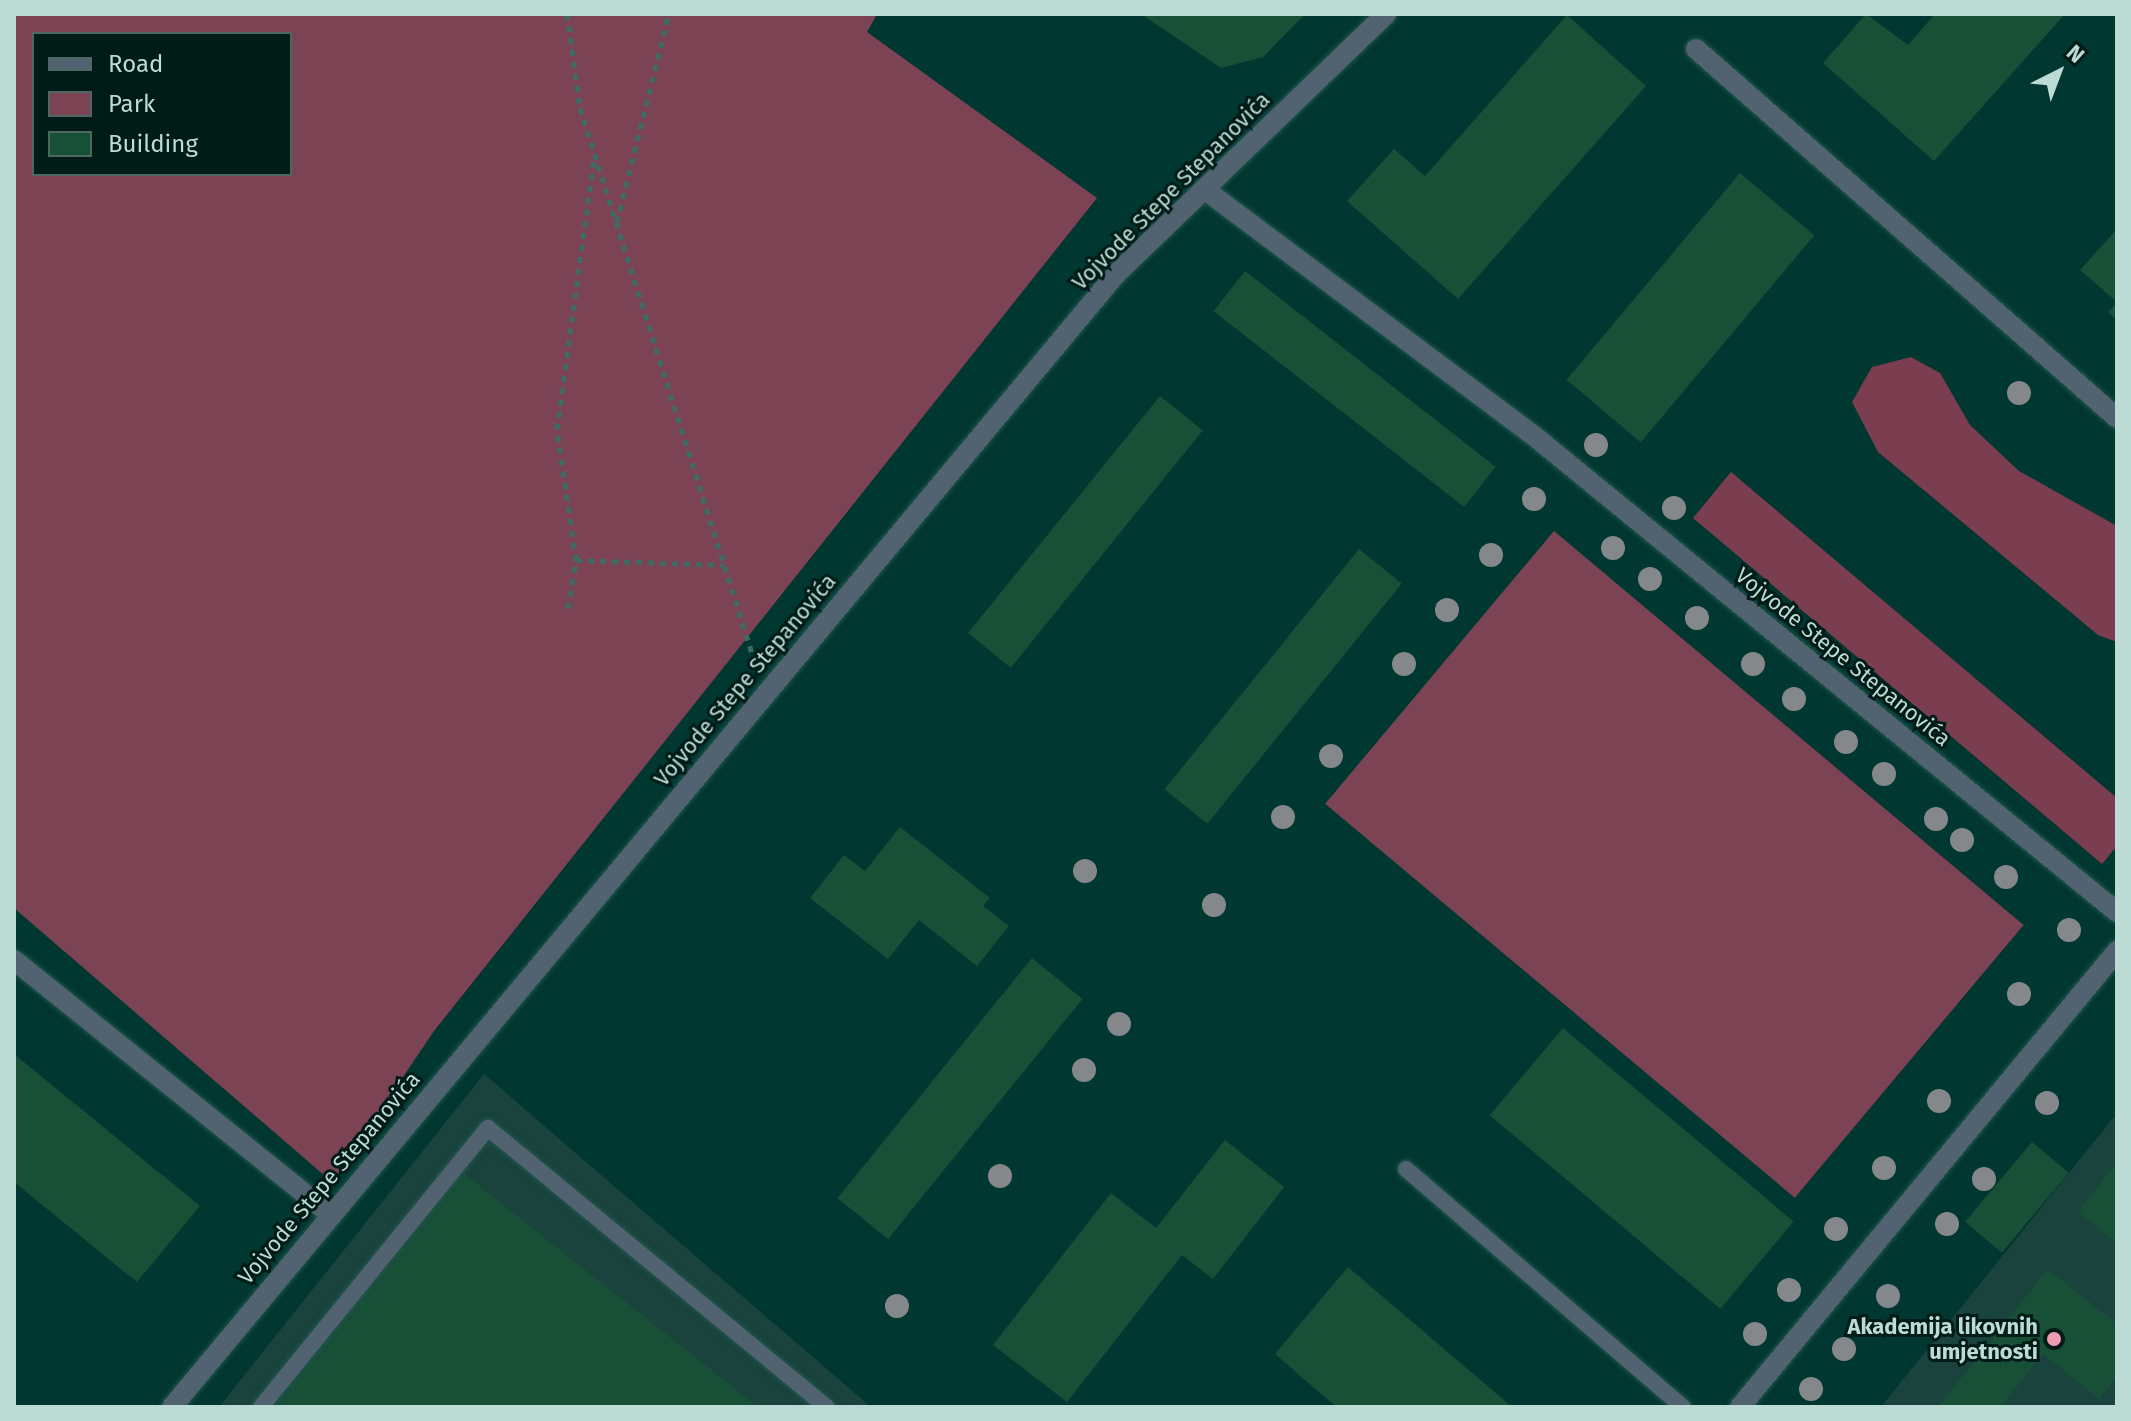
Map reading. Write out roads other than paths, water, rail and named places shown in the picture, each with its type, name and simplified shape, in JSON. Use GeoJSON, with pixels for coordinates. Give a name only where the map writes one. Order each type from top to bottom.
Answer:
{"type":"FeatureCollection","features":[{"type":"Feature","properties":{"kind":"street","name":"Vojvode Stepe Stepanovića"},"geometry":{"type":"LineString","coordinates":[[172,1407],[1116,274],[1386,14]]}},
{"type":"Feature","properties":{"kind":"street"},"geometry":{"type":"LineString","coordinates":[[1696,49],[2117,418]]}},
{"type":"Feature","properties":{"kind":"street","name":"Vojvode Stepe Stepanovića"},"geometry":{"type":"LineString","coordinates":[[1204,189],[1539,440],[2117,912]]}},
{"type":"Feature","properties":{"kind":"street"},"geometry":{"type":"LineString","coordinates":[[1740,1407],[2117,951]]}},
{"type":"Feature","properties":{"kind":"street"},"geometry":{"type":"LineString","coordinates":[[14,960],[330,1214]]}},
{"type":"Feature","properties":{"kind":"lane"},"geometry":{"type":"LineString","coordinates":[[261,1407],[488,1128],[827,1407]]}},
{"type":"Feature","properties":{"kind":"lane"},"geometry":{"type":"LineString","coordinates":[[1406,1169],[1683,1407]]}},
{"type":"Feature","properties":{"kind":"place","name":"Akademija likovnih umjetnosti"},"geometry":{"type":"Point","coordinates":[2054,1339]}}]}
